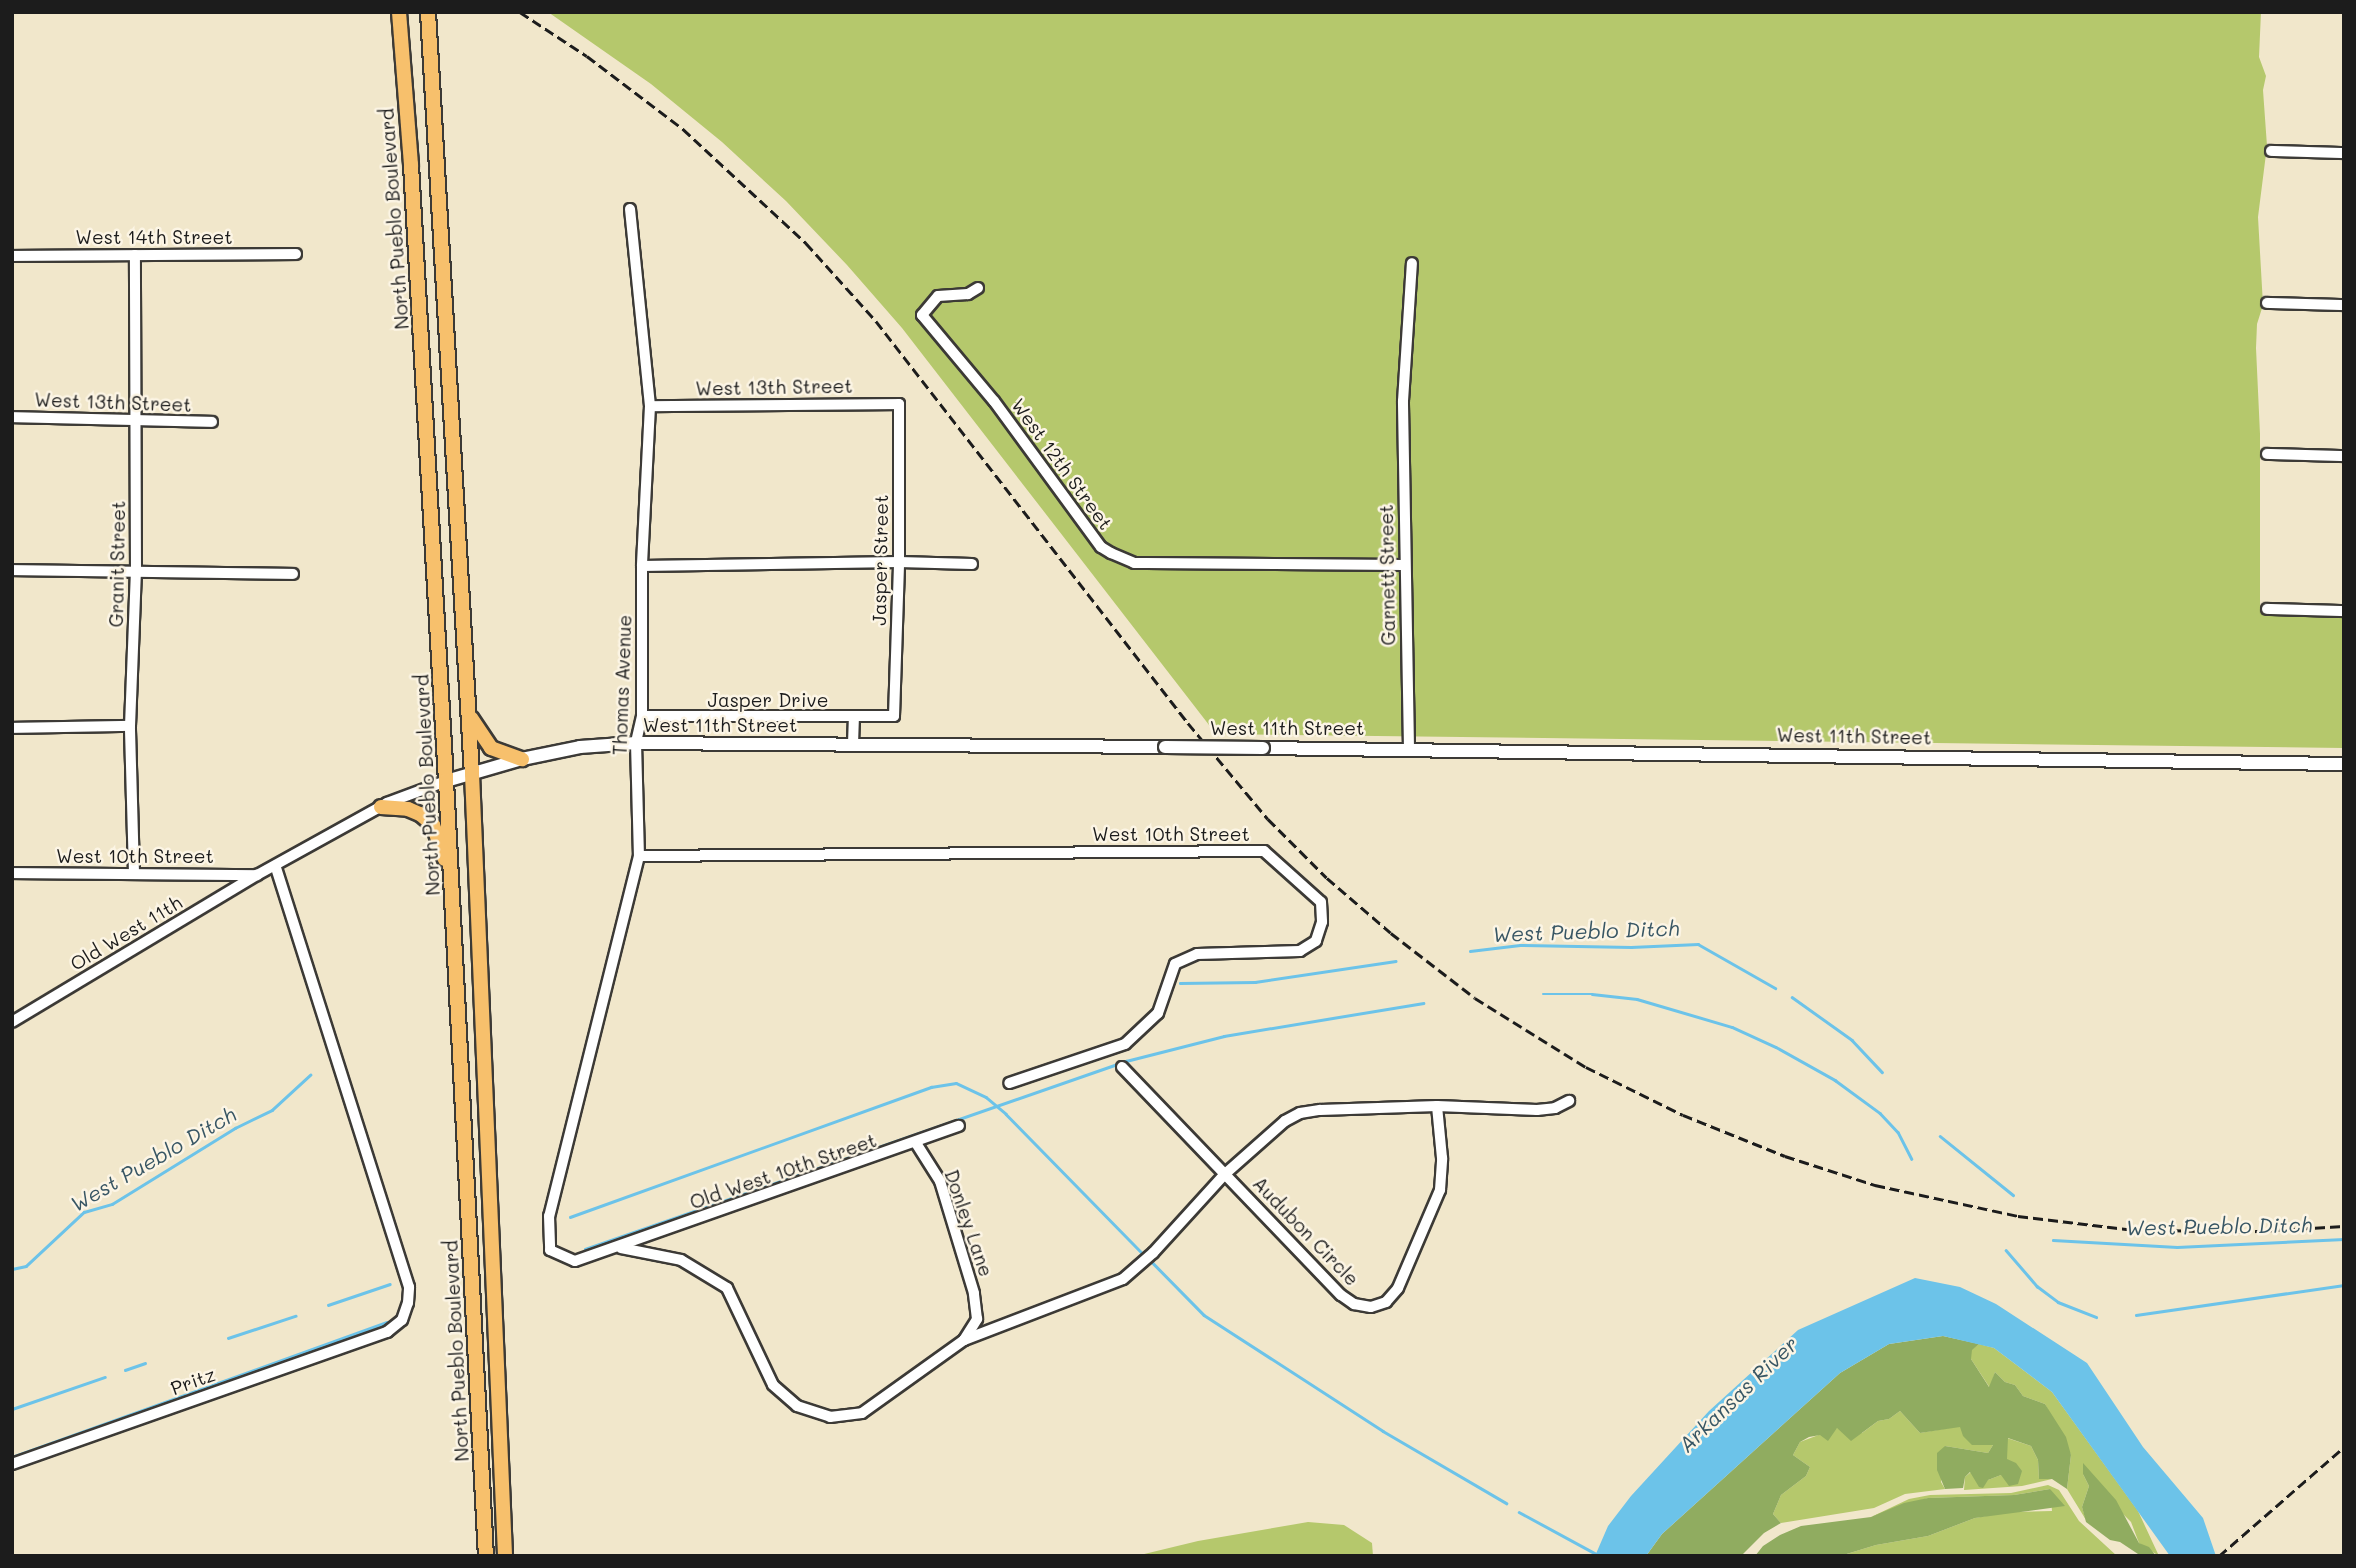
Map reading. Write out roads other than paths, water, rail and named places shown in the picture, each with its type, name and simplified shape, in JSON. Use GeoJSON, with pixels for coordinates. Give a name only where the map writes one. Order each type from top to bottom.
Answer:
{"type":"FeatureCollection","features":[{"type":"Feature","properties":{"kind":"main road","name":"North Pueblo Boulevard"},"geometry":{"type":"LineString","coordinates":[[399,12],[412,179],[446,780],[486,1556]]}},
{"type":"Feature","properties":{"kind":"main road","name":"North Pueblo Boulevard"},"geometry":{"type":"LineString","coordinates":[[428,12],[469,713],[505,1556]]}},
{"type":"Feature","properties":{"kind":"main road"},"geometry":{"type":"LineString","coordinates":[[469,713],[491,748],[522,759]]}},
{"type":"Feature","properties":{"kind":"main road"},"geometry":{"type":"LineString","coordinates":[[381,807],[408,809],[433,825],[451,875]]}},
{"type":"Feature","properties":{"kind":"street"},"geometry":{"type":"LineString","coordinates":[[2270,151],[2344,153]]}},
{"type":"Feature","properties":{"kind":"street","name":"Thomas Avenue"},"geometry":{"type":"LineString","coordinates":[[617,1248],[575,1261],[550,1250],[547,1239],[549,1216],[639,856],[636,743],[642,716],[642,566],[650,406],[630,209]]}},
{"type":"Feature","properties":{"kind":"street","name":"West 14th Street"},"geometry":{"type":"LineString","coordinates":[[12,256],[296,254]]}},
{"type":"Feature","properties":{"kind":"street","name":"Granit Street"},"geometry":{"type":"LineString","coordinates":[[134,873],[131,726],[136,570],[135,255]]}},
{"type":"Feature","properties":{"kind":"street","name":"Garnett Street"},"geometry":{"type":"LineString","coordinates":[[1409,748],[1403,401],[1412,263]]}},
{"type":"Feature","properties":{"kind":"street","name":"West 12th Street"},"geometry":{"type":"LineString","coordinates":[[978,288],[968,294],[938,296],[922,315],[994,401],[1101,547],[1134,563],[1404,565]]}},
{"type":"Feature","properties":{"kind":"street"},"geometry":{"type":"LineString","coordinates":[[2267,303],[2344,305]]}},
{"type":"Feature","properties":{"kind":"street","name":"West 13th Street"},"geometry":{"type":"LineString","coordinates":[[650,406],[898,404]]}},
{"type":"Feature","properties":{"kind":"street","name":"Jasper Street"},"geometry":{"type":"LineString","coordinates":[[894,716],[899,562],[898,404]]}},
{"type":"Feature","properties":{"kind":"street","name":"West 13th Street"},"geometry":{"type":"LineString","coordinates":[[12,416],[212,422]]}},
{"type":"Feature","properties":{"kind":"street"},"geometry":{"type":"LineString","coordinates":[[2267,454],[2344,456]]}},
{"type":"Feature","properties":{"kind":"street"},"geometry":{"type":"LineString","coordinates":[[642,566],[899,562],[972,564]]}},
{"type":"Feature","properties":{"kind":"street"},"geometry":{"type":"LineString","coordinates":[[12,570],[293,574]]}},
{"type":"Feature","properties":{"kind":"street"},"geometry":{"type":"LineString","coordinates":[[2267,609],[2344,611]]}},
{"type":"Feature","properties":{"kind":"street","name":"Jasper Drive"},"geometry":{"type":"LineString","coordinates":[[642,716],[894,716]]}},
{"type":"Feature","properties":{"kind":"street"},"geometry":{"type":"LineString","coordinates":[[853,744],[854,718]]}},
{"type":"Feature","properties":{"kind":"street"},"geometry":{"type":"LineString","coordinates":[[12,728],[131,726]]}},
{"type":"Feature","properties":{"kind":"street","name":"West 11th Street"},"geometry":{"type":"LineString","coordinates":[[257,875],[276,867],[381,807],[446,780],[522,759],[580,747],[636,743],[1409,748],[2344,764]]}},
{"type":"Feature","properties":{"kind":"street","name":"West 10th Street"},"geometry":{"type":"LineString","coordinates":[[639,856],[1264,851],[1321,902],[1322,922],[1315,941],[1300,951],[1197,954],[1175,964],[1158,1013],[1125,1044],[1009,1083]]}},
{"type":"Feature","properties":{"kind":"street","name":"Pritz"},"geometry":{"type":"LineString","coordinates":[[12,1464],[387,1332],[402,1320],[408,1303],[409,1287],[276,867]]}},
{"type":"Feature","properties":{"kind":"street","name":"West 10th Street"},"geometry":{"type":"LineString","coordinates":[[12,873],[257,875]]}},
{"type":"Feature","properties":{"kind":"street","name":"Old West 11th"},"geometry":{"type":"LineString","coordinates":[[12,1022],[257,875]]}},
{"type":"Feature","properties":{"kind":"street","name":"Audubon Circle"},"geometry":{"type":"LineString","coordinates":[[1122,1068],[1341,1295],[1354,1304],[1371,1307],[1386,1302],[1398,1288],[1440,1190],[1442,1158],[1437,1106]]}},
{"type":"Feature","properties":{"kind":"street"},"geometry":{"type":"LineString","coordinates":[[617,1248],[681,1260],[727,1288],[773,1385],[797,1406],[830,1417],[862,1413],[964,1340],[1123,1279],[1153,1253],[1225,1174],[1285,1121],[1300,1113],[1437,1106],[1537,1110],[1555,1108],[1569,1101]]}},
{"type":"Feature","properties":{"kind":"street","name":"Old West 10th Street"},"geometry":{"type":"LineString","coordinates":[[617,1248],[959,1126]]}},
{"type":"Feature","properties":{"kind":"street","name":"Donley Lane"},"geometry":{"type":"LineString","coordinates":[[916,1143],[940,1181],[974,1293],[977,1319],[964,1340]]}},
{"type":"Feature","properties":{"kind":"water","name":"Arkansas River"},"geometry":{"type":"Polygon","coordinates":[[[1915,1278],[1960,1287],[1996,1304],[2087,1363],[2143,1447],[2203,1518],[2216,1556],[2170,1556],[2052,1392],[1994,1348],[1943,1336],[1889,1344],[1840,1373],[1662,1534],[1646,1556],[1595,1556],[1608,1526],[1631,1496],[1709,1411],[1798,1330],[1915,1278]]]}},
{"type":"Feature","properties":{"kind":"waterway","name":"West Pueblo Ditch"},"geometry":{"type":"LineString","coordinates":[[1470,951],[1520,945],[1631,947],[1698,944],[1775,988]]}},
{"type":"Feature","properties":{"kind":"waterway","name":"West Pueblo Ditch"},"geometry":{"type":"LineString","coordinates":[[1180,983],[1255,982],[1395,961]]}},
{"type":"Feature","properties":{"kind":"waterway"},"geometry":{"type":"LineString","coordinates":[[1543,994],[1592,994],[1637,999],[1732,1027],[1776,1047],[1835,1080],[1880,1113],[1898,1132],[1912,1159]]}},
{"type":"Feature","properties":{"kind":"waterway","name":"West Pueblo Ditch"},"geometry":{"type":"LineString","coordinates":[[1792,997],[1852,1040],[1882,1072]]}},
{"type":"Feature","properties":{"kind":"waterway"},"geometry":{"type":"LineString","coordinates":[[585,1249],[1126,1061],[1224,1036],[1423,1003]]}},
{"type":"Feature","properties":{"kind":"waterway","name":"West Pueblo Ditch"},"geometry":{"type":"LineString","coordinates":[[12,1269],[26,1266],[84,1212],[112,1204],[235,1128],[272,1110],[310,1075]]}},
{"type":"Feature","properties":{"kind":"waterway"},"geometry":{"type":"LineString","coordinates":[[570,1217],[931,1087],[956,1083],[986,1097],[1006,1114],[1144,1255]]}},
{"type":"Feature","properties":{"kind":"waterway","name":"West Pueblo Ditch"},"geometry":{"type":"LineString","coordinates":[[1940,1136],[2013,1195]]}},
{"type":"Feature","properties":{"kind":"waterway","name":"West Pueblo Ditch"},"geometry":{"type":"LineString","coordinates":[[2053,1240],[2177,1247],[2344,1239]]}},
{"type":"Feature","properties":{"kind":"waterway"},"geometry":{"type":"LineString","coordinates":[[2006,1250],[2037,1286],[2058,1302],[2096,1317]]}},
{"type":"Feature","properties":{"kind":"waterway"},"geometry":{"type":"LineString","coordinates":[[1149,1259],[1204,1315],[1383,1431],[1506,1503]]}},
{"type":"Feature","properties":{"kind":"waterway"},"geometry":{"type":"LineString","coordinates":[[328,1305],[390,1284]]}},
{"type":"Feature","properties":{"kind":"waterway"},"geometry":{"type":"LineString","coordinates":[[2136,1315],[2344,1285]]}},
{"type":"Feature","properties":{"kind":"waterway"},"geometry":{"type":"LineString","coordinates":[[228,1338],[295,1316]]}},
{"type":"Feature","properties":{"kind":"waterway"},"geometry":{"type":"LineString","coordinates":[[12,1457],[386,1322]]}},
{"type":"Feature","properties":{"kind":"waterway"},"geometry":{"type":"LineString","coordinates":[[125,1370],[145,1363]]}},
{"type":"Feature","properties":{"kind":"waterway"},"geometry":{"type":"LineString","coordinates":[[12,1409],[105,1377]]}},
{"type":"Feature","properties":{"kind":"waterway"},"geometry":{"type":"LineString","coordinates":[[1519,1512],[1600,1556]]}},
{"type":"Feature","properties":{"kind":"railway"},"geometry":{"type":"LineString","coordinates":[[520,12],[587,56],[683,129],[806,243],[876,321],[1188,723],[1268,819],[1327,878],[1391,933],[1475,998],[1586,1067],[1683,1115],[1785,1156],[1875,1185],[2018,1216],[2126,1229],[2240,1232],[2344,1226]]}},
{"type":"Feature","properties":{"kind":"railway"},"geometry":{"type":"LineString","coordinates":[[2219,1556],[2344,1447]]}}]}
